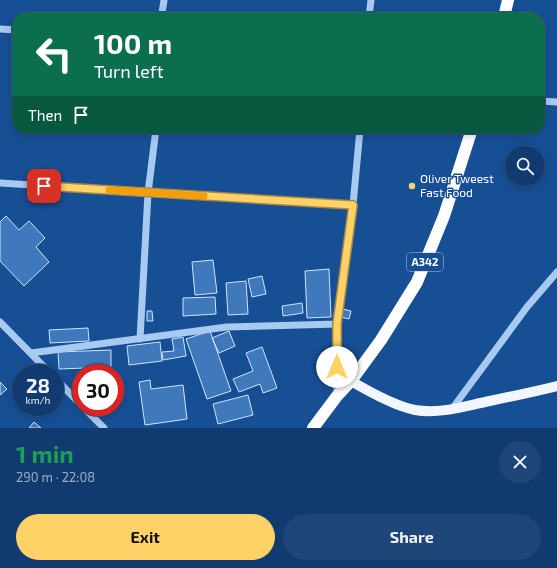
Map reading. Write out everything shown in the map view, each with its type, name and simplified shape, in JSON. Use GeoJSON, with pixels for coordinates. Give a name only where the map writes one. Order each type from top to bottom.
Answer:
{"type":"FeatureCollection","features":[{"type":"Feature","properties":{"kind":"highway"},"geometry":{"type":"LineString","coordinates":[[505,12],[508,0]]}},
{"type":"Feature","properties":{"kind":"highway","name":"A342"},"geometry":{"type":"LineString","coordinates":[[313,428],[381,340],[417,282],[444,216],[470,134]]}},
{"type":"Feature","properties":{"kind":"main road"},"geometry":{"type":"LineString","coordinates":[[350,381],[397,404],[414,410],[429,412],[452,410],[557,386]]}},
{"type":"Feature","properties":{"kind":"street"},"geometry":{"type":"LineString","coordinates":[[162,12],[164,0]]}},
{"type":"Feature","properties":{"kind":"street"},"geometry":{"type":"LineString","coordinates":[[370,12],[371,0]]}},
{"type":"Feature","properties":{"kind":"street"},"geometry":{"type":"LineString","coordinates":[[0,29],[12,30]]}},
{"type":"Feature","properties":{"kind":"street"},"geometry":{"type":"LineString","coordinates":[[545,101],[557,102]]}},
{"type":"Feature","properties":{"kind":"street"},"geometry":{"type":"LineString","coordinates":[[140,339],[148,193],[155,134]]}},
{"type":"Feature","properties":{"kind":"street"},"geometry":{"type":"LineString","coordinates":[[337,396],[337,324],[353,205],[360,134]]}},
{"type":"Feature","properties":{"kind":"street"},"geometry":{"type":"LineString","coordinates":[[0,183],[353,205]]}},
{"type":"Feature","properties":{"kind":"street"},"geometry":{"type":"LineString","coordinates":[[452,410],[527,307],[557,272]]}},
{"type":"Feature","properties":{"kind":"street"},"geometry":{"type":"LineString","coordinates":[[0,322],[41,364]]}},
{"type":"Feature","properties":{"kind":"street"},"geometry":{"type":"LineString","coordinates":[[31,353],[227,327],[337,324]]}},
{"type":"Feature","properties":{"kind":"street"},"geometry":{"type":"LineString","coordinates":[[64,387],[72,396]]}},
{"type":"Feature","properties":{"kind":"street"},"geometry":{"type":"LineString","coordinates":[[92,416],[104,428]]}},
{"type":"Feature","properties":{"kind":"building"},"geometry":{"type":"Polygon","coordinates":[[[6,216],[19,230],[29,221],[45,238],[36,247],[49,262],[24,286],[0,261],[0,222],[6,216]]]}},
{"type":"Feature","properties":{"kind":"building"},"geometry":{"type":"Polygon","coordinates":[[[213,260],[217,293],[195,295],[192,262],[213,260]]]}},
{"type":"Feature","properties":{"kind":"building"},"geometry":{"type":"Polygon","coordinates":[[[329,269],[331,317],[307,318],[305,271],[329,269]]]}},
{"type":"Feature","properties":{"kind":"building"},"geometry":{"type":"Polygon","coordinates":[[[262,276],[266,294],[252,297],[248,279],[262,276]]]}},
{"type":"Feature","properties":{"kind":"building"},"geometry":{"type":"Polygon","coordinates":[[[246,281],[248,314],[228,315],[226,283],[246,281]]]}},
{"type":"Feature","properties":{"kind":"building"},"geometry":{"type":"Polygon","coordinates":[[[215,297],[216,314],[183,316],[183,298],[215,297]]]}},
{"type":"Feature","properties":{"kind":"building"},"geometry":{"type":"Polygon","coordinates":[[[302,303],[303,313],[283,316],[282,306],[302,303]]]}},
{"type":"Feature","properties":{"kind":"building"},"geometry":{"type":"Polygon","coordinates":[[[343,309],[351,311],[349,319],[341,317],[343,309]]]}},
{"type":"Feature","properties":{"kind":"building"},"geometry":{"type":"Polygon","coordinates":[[[147,311],[152,311],[153,321],[147,321],[147,311]]]}},
{"type":"Feature","properties":{"kind":"building"},"geometry":{"type":"Polygon","coordinates":[[[88,328],[89,341],[50,343],[49,330],[88,328]]]}},
{"type":"Feature","properties":{"kind":"building"},"geometry":{"type":"Polygon","coordinates":[[[210,331],[231,391],[207,399],[186,339],[210,331]]]}},
{"type":"Feature","properties":{"kind":"building"},"geometry":{"type":"Polygon","coordinates":[[[229,331],[235,346],[219,353],[212,338],[229,331]]]}},
{"type":"Feature","properties":{"kind":"building"},"geometry":{"type":"Polygon","coordinates":[[[183,337],[186,356],[163,360],[162,352],[174,351],[172,339],[183,337]]]}},
{"type":"Feature","properties":{"kind":"building"},"geometry":{"type":"Polygon","coordinates":[[[160,342],[162,361],[129,365],[127,346],[160,342]]]}},
{"type":"Feature","properties":{"kind":"building"},"geometry":{"type":"Polygon","coordinates":[[[262,347],[277,388],[263,393],[260,384],[239,392],[233,379],[253,371],[246,353],[262,347]]]}},
{"type":"Feature","properties":{"kind":"building"},"geometry":{"type":"Polygon","coordinates":[[[111,350],[111,364],[72,364],[72,368],[64,369],[64,364],[59,364],[58,352],[111,350]]]}},
{"type":"Feature","properties":{"kind":"building"},"geometry":{"type":"Polygon","coordinates":[[[150,380],[151,389],[183,385],[187,419],[145,425],[139,382],[150,380]]]}},
{"type":"Feature","properties":{"kind":"building"},"geometry":{"type":"Polygon","coordinates":[[[0,382],[7,389],[0,395],[0,382]]]}},
{"type":"Feature","properties":{"kind":"building"},"geometry":{"type":"Polygon","coordinates":[[[248,395],[253,415],[218,424],[213,404],[248,395]]]}},
{"type":"Feature","properties":{"kind":"building"},"geometry":{"type":"Polygon","coordinates":[[[34,422],[41,428],[29,428],[34,422]]]}},
{"type":"Feature","properties":{"kind":"slow traffic"},"geometry":{"type":"LineString","coordinates":[[109,190],[204,196]]}},
{"type":"Feature","properties":{"kind":"place","name":"Oliver Tweest Fast Food"},"geometry":{"type":"Point","coordinates":[412,186]}},
{"type":"Feature","properties":{"kind":"route"},"geometry":{"type":"LineString","coordinates":[[44,186],[353,205],[337,324],[337,367]]}}]}
